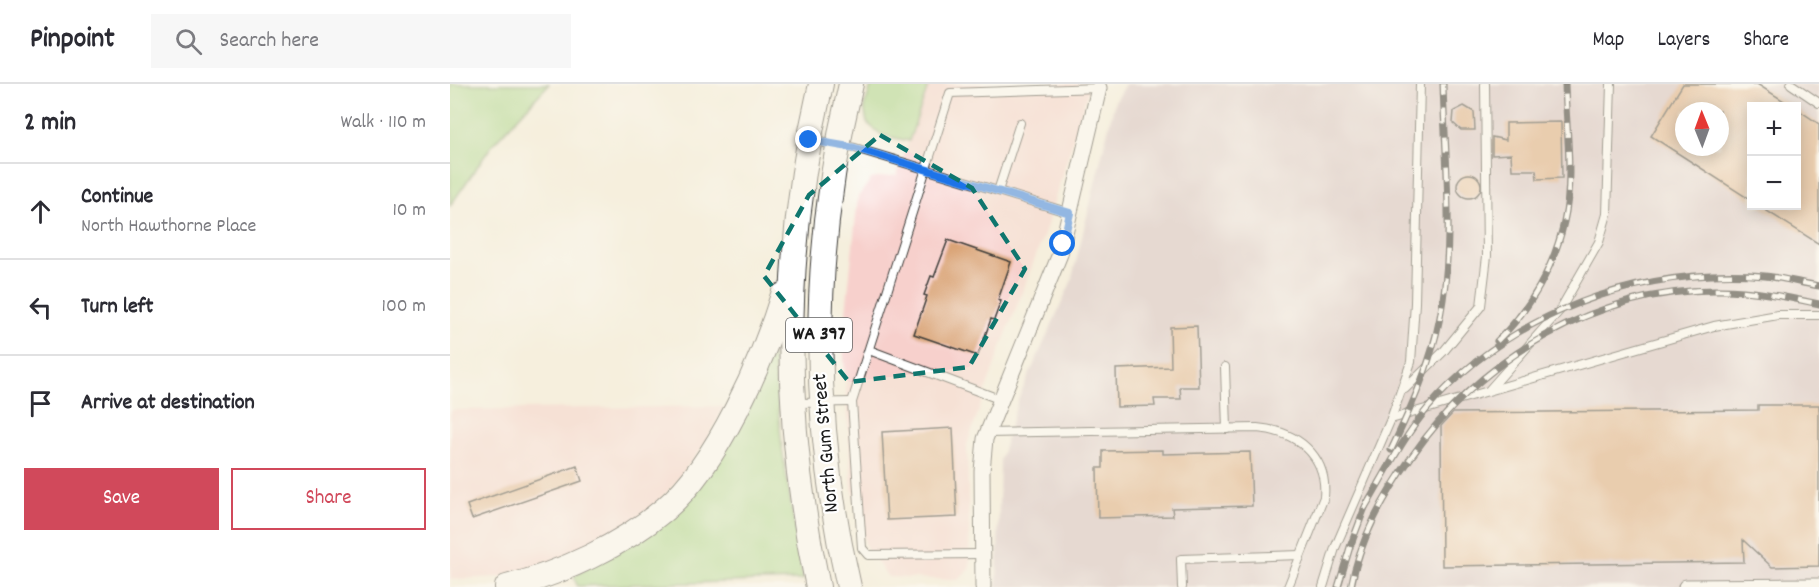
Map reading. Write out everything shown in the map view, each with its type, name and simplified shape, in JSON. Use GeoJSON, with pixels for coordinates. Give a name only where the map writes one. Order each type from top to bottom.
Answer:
{"type":"FeatureCollection","features":[{"type":"Feature","properties":{"kind":"main road","name":"North Gum Street"},"geometry":{"type":"LineString","coordinates":[[818,587],[801,496],[792,403],[793,264],[809,140],[821,84]]}},
{"type":"Feature","properties":{"kind":"main road","name":"North Gum Street"},"geometry":{"type":"LineString","coordinates":[[849,587],[834,522],[821,403],[819,327],[823,261],[838,146],[851,84]]}},
{"type":"Feature","properties":{"kind":"main road"},"geometry":{"type":"LineString","coordinates":[[507,587],[536,580],[626,536],[666,508],[691,481],[717,442],[746,390],[776,320],[793,264]]}},
{"type":"Feature","properties":{"kind":"street"},"geometry":{"type":"LineString","coordinates":[[983,587],[982,464],[986,433],[1056,265],[1100,86]]}},
{"type":"Feature","properties":{"kind":"street"},"geometry":{"type":"LineString","coordinates":[[1686,587],[1819,586]]}},
{"type":"Feature","properties":{"kind":"lane"},"geometry":{"type":"LineString","coordinates":[[1323,587],[1351,508],[1390,419],[1411,362],[1414,338],[1420,84]]}},
{"type":"Feature","properties":{"kind":"lane"},"geometry":{"type":"LineString","coordinates":[[1401,392],[1444,351],[1481,306],[1487,256],[1485,84]]}},
{"type":"Feature","properties":{"kind":"lane"},"geometry":{"type":"LineString","coordinates":[[1489,391],[1560,310],[1599,242],[1607,214],[1611,84]]}},
{"type":"Feature","properties":{"kind":"lane"},"geometry":{"type":"LineString","coordinates":[[1791,84],[1819,103]]}},
{"type":"Feature","properties":{"kind":"lane"},"geometry":{"type":"LineString","coordinates":[[983,554],[868,555],[862,548],[852,402],[950,93],[1100,86]]}},
{"type":"Feature","properties":{"kind":"lane"},"geometry":{"type":"LineString","coordinates":[[998,191],[1020,123]]}},
{"type":"Feature","properties":{"kind":"lane"},"geometry":{"type":"LineString","coordinates":[[809,140],[927,170],[1070,213]]}},
{"type":"Feature","properties":{"kind":"lane"},"geometry":{"type":"LineString","coordinates":[[1390,419],[1714,326],[1778,315],[1818,314]]}},
{"type":"Feature","properties":{"kind":"lane"},"geometry":{"type":"LineString","coordinates":[[869,350],[999,399]]}},
{"type":"Feature","properties":{"kind":"lane"},"geometry":{"type":"LineString","coordinates":[[1225,367],[1227,429]]}},
{"type":"Feature","properties":{"kind":"lane"},"geometry":{"type":"LineString","coordinates":[[792,403],[852,402]]}},
{"type":"Feature","properties":{"kind":"lane"},"geometry":{"type":"LineString","coordinates":[[986,433],[1270,429],[1286,434],[1301,442],[1321,464],[1325,483],[1324,496],[1288,587]]}},
{"type":"Feature","properties":{"kind":"lane"},"geometry":{"type":"LineString","coordinates":[[1182,587],[1181,559],[1300,555]]}},
{"type":"Feature","properties":{"kind":"highlighted area"},"geometry":{"type":"Polygon","coordinates":[[[880,135],[972,188],[1025,269],[969,367],[849,382],[764,276],[809,195],[880,135]]]}},
{"type":"Feature","properties":{"kind":"shaded area"},"geometry":{"type":"Polygon","coordinates":[[[929,84],[1090,84],[1044,235],[967,445],[970,568],[958,580],[888,577],[866,547],[852,487],[843,341],[858,197],[871,179],[897,175],[929,84]]]}},
{"type":"Feature","properties":{"kind":"shaded area"},"geometry":{"type":"Polygon","coordinates":[[[1125,84],[1819,84],[1819,587],[997,587],[1000,460],[1018,400],[1071,282],[1115,101],[1125,84]]]}},
{"type":"Feature","properties":{"kind":"shaded area"},"geometry":{"type":"Polygon","coordinates":[[[724,406],[707,441],[672,487],[653,506],[610,538],[527,572],[502,577],[450,579],[450,410],[724,406]]]}},
{"type":"Feature","properties":{"kind":"green space"},"geometry":{"type":"Polygon","coordinates":[[[450,84],[549,84],[493,144],[450,206],[450,84]]]}},
{"type":"Feature","properties":{"kind":"green space"},"geometry":{"type":"Polygon","coordinates":[[[872,84],[929,84],[909,141],[882,135],[867,123],[864,107],[872,84]]]}},
{"type":"Feature","properties":{"kind":"green space"},"geometry":{"type":"Polygon","coordinates":[[[773,355],[782,448],[803,580],[577,586],[574,576],[643,535],[773,355]]]}},
{"type":"Feature","properties":{"kind":"building"},"geometry":{"type":"Polygon","coordinates":[[[1683,84],[1757,84],[1786,102],[1747,102],[1747,198],[1682,156],[1729,156],[1729,102],[1675,102],[1675,151],[1651,136],[1683,84]]]}},
{"type":"Feature","properties":{"kind":"building"},"geometry":{"type":"Polygon","coordinates":[[[1464,106],[1474,112],[1475,130],[1461,130],[1453,123],[1454,111],[1464,106]]]}},
{"type":"Feature","properties":{"kind":"building"},"geometry":{"type":"Polygon","coordinates":[[[1801,112],[1819,124],[1819,244],[1765,210],[1801,210],[1801,112]]]}},
{"type":"Feature","properties":{"kind":"building"},"geometry":{"type":"Polygon","coordinates":[[[1561,122],[1562,178],[1537,179],[1536,170],[1512,170],[1511,154],[1492,155],[1492,137],[1506,140],[1506,123],[1561,122]]]}},
{"type":"Feature","properties":{"kind":"building"},"geometry":{"type":"Polygon","coordinates":[[[1469,174],[1478,177],[1481,186],[1478,195],[1469,198],[1460,195],[1457,186],[1460,177],[1469,174]]]}},
{"type":"Feature","properties":{"kind":"building"},"geometry":{"type":"Polygon","coordinates":[[[948,240],[1011,262],[998,300],[1001,301],[994,320],[991,319],[978,356],[914,334],[927,296],[924,295],[931,276],[934,277],[948,240]]]}},
{"type":"Feature","properties":{"kind":"building"},"geometry":{"type":"Polygon","coordinates":[[[1197,326],[1199,387],[1180,387],[1181,399],[1154,399],[1155,406],[1117,407],[1116,369],[1171,367],[1170,327],[1197,326]]]}},
{"type":"Feature","properties":{"kind":"building"},"geometry":{"type":"Polygon","coordinates":[[[1758,405],[1819,405],[1819,566],[1772,567],[1743,540],[1744,562],[1442,566],[1441,426],[1453,413],[1758,410],[1758,405]]]}},
{"type":"Feature","properties":{"kind":"building"},"geometry":{"type":"Polygon","coordinates":[[[953,428],[957,517],[887,520],[882,432],[953,428]]]}},
{"type":"Feature","properties":{"kind":"building"},"geometry":{"type":"Polygon","coordinates":[[[1163,450],[1163,454],[1250,452],[1252,506],[1172,508],[1173,516],[1098,518],[1097,468],[1103,468],[1103,451],[1163,450]]]}},
{"type":"Feature","properties":{"kind":"building"},"geometry":{"type":"Polygon","coordinates":[[[577,466],[582,481],[472,519],[467,505],[577,466]]]}},
{"type":"Feature","properties":{"kind":"railway"},"geometry":{"type":"LineString","coordinates":[[1391,450],[1426,369],[1445,289],[1448,201],[1443,84]]}},
{"type":"Feature","properties":{"kind":"railway"},"geometry":{"type":"LineString","coordinates":[[1497,341],[1530,302],[1547,271],[1560,239],[1569,188],[1565,84]]}},
{"type":"Feature","properties":{"kind":"railway"},"geometry":{"type":"LineString","coordinates":[[1364,509],[1401,445],[1427,409],[1460,375],[1497,346],[1537,322],[1580,303],[1625,288],[1671,279],[1718,275],[1765,276],[1819,286]]}},
{"type":"Feature","properties":{"kind":"railway"},"geometry":{"type":"LineString","coordinates":[[1351,587],[1360,551],[1374,518],[1412,456],[1440,421],[1472,388],[1507,360],[1546,336],[1587,316],[1630,301],[1674,293],[1745,291],[1819,304]]}},
{"type":"Feature","properties":{"kind":"railway"},"geometry":{"type":"LineString","coordinates":[[1338,587],[1367,502]]}},
{"type":"Feature","properties":{"kind":"route"},"geometry":{"type":"LineString","coordinates":[[809,140],[855,148],[1070,213],[1063,244]]}}]}
